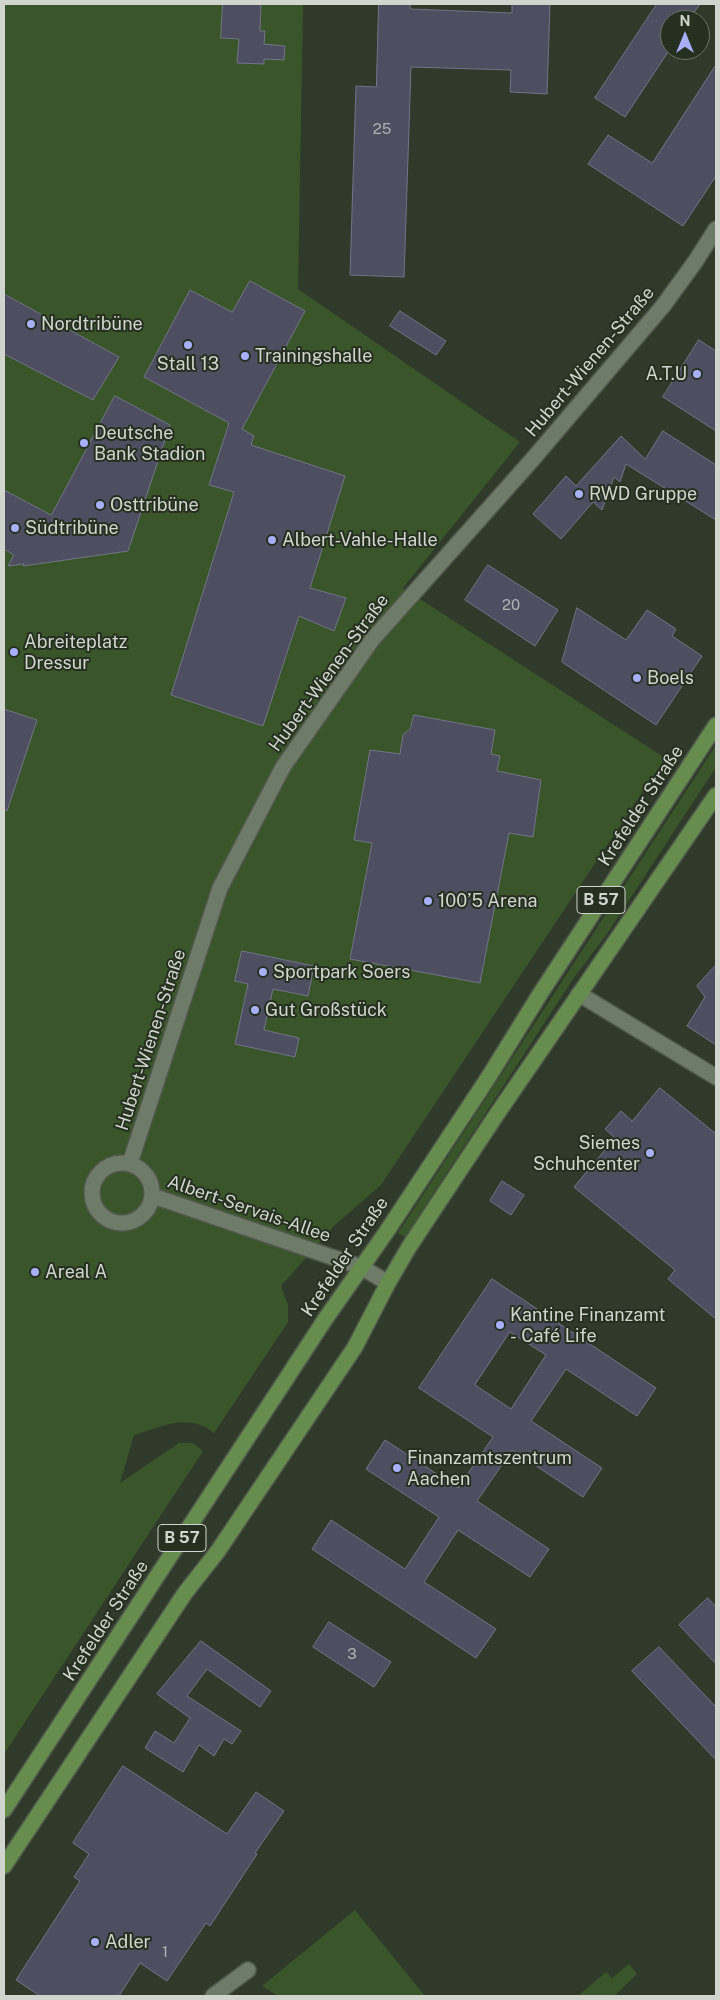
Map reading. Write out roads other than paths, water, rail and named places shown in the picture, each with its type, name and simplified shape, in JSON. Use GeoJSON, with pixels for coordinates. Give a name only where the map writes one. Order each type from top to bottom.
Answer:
{"type":"FeatureCollection","features":[{"type":"Feature","properties":{"kind":"main road","name":"Krefelder Straße"},"geometry":{"type":"LineString","coordinates":[[4,1810],[361,1267],[488,1078],[540,994],[716,725]]}},
{"type":"Feature","properties":{"kind":"main road","name":"B 57"},"geometry":{"type":"LineString","coordinates":[[4,1866],[184,1593],[218,1551],[355,1346],[388,1283],[448,1188],[716,795]]}},
{"type":"Feature","properties":{"kind":"street","name":"Hubert-Wienen-Straße"},"geometry":{"type":"LineString","coordinates":[[130,1164],[220,888],[283,767],[372,640],[532,460],[663,306],[716,229]]}},
{"type":"Feature","properties":{"kind":"street"},"geometry":{"type":"LineString","coordinates":[[579,994],[716,1077]]}},
{"type":"Feature","properties":{"kind":"street"},"geometry":{"type":"LineString","coordinates":[[114,1163],[130,1164],[143,1170],[150,1182],[152,1196],[148,1209],[137,1220],[123,1224],[109,1221],[96,1211],[90,1195],[92,1182],[99,1171],[114,1163]]}},
{"type":"Feature","properties":{"kind":"street","name":"Albert-Servais-Allee"},"geometry":{"type":"LineString","coordinates":[[152,1196],[361,1267],[388,1283]]}},
{"type":"Feature","properties":{"kind":"street"},"geometry":{"type":"LineString","coordinates":[[213,1996],[248,1970]]}},
{"type":"Feature","properties":{"kind":"place","name":"Nordtribüne"},"geometry":{"type":"Point","coordinates":[31,324]}},
{"type":"Feature","properties":{"kind":"place","name":"Stall 13"},"geometry":{"type":"Point","coordinates":[188,345]}},
{"type":"Feature","properties":{"kind":"place","name":"Trainingshalle"},"geometry":{"type":"Point","coordinates":[245,356]}},
{"type":"Feature","properties":{"kind":"place","name":"A.T.U"},"geometry":{"type":"Point","coordinates":[697,374]}},
{"type":"Feature","properties":{"kind":"place","name":"Deutsche Bank Stadion"},"geometry":{"type":"Point","coordinates":[84,443]}},
{"type":"Feature","properties":{"kind":"place","name":"RWD Gruppe"},"geometry":{"type":"Point","coordinates":[579,494]}},
{"type":"Feature","properties":{"kind":"place","name":"Osttribüne"},"geometry":{"type":"Point","coordinates":[100,505]}},
{"type":"Feature","properties":{"kind":"place","name":"Südtribüne"},"geometry":{"type":"Point","coordinates":[15,528]}},
{"type":"Feature","properties":{"kind":"place","name":"Albert-Vahle-Halle"},"geometry":{"type":"Point","coordinates":[272,540]}},
{"type":"Feature","properties":{"kind":"place","name":"Abreiteplatz Dressur"},"geometry":{"type":"Point","coordinates":[14,652]}},
{"type":"Feature","properties":{"kind":"place","name":"Boels"},"geometry":{"type":"Point","coordinates":[637,678]}},
{"type":"Feature","properties":{"kind":"place","name":"100’5 Arena"},"geometry":{"type":"Point","coordinates":[428,901]}},
{"type":"Feature","properties":{"kind":"place","name":"Sportpark Soers"},"geometry":{"type":"Point","coordinates":[263,972]}},
{"type":"Feature","properties":{"kind":"place","name":"Gut Großstück"},"geometry":{"type":"Point","coordinates":[255,1010]}},
{"type":"Feature","properties":{"kind":"place","name":"Siemes Schuhcenter"},"geometry":{"type":"Point","coordinates":[650,1153]}},
{"type":"Feature","properties":{"kind":"place","name":"Areal A"},"geometry":{"type":"Point","coordinates":[35,1272]}},
{"type":"Feature","properties":{"kind":"place","name":"Kantine Finanzamt - Café Life"},"geometry":{"type":"Point","coordinates":[500,1325]}},
{"type":"Feature","properties":{"kind":"place","name":"Finanzamtszentrum Aachen"},"geometry":{"type":"Point","coordinates":[397,1468]}},
{"type":"Feature","properties":{"kind":"place","name":"Adler"},"geometry":{"type":"Point","coordinates":[95,1942]}}]}
